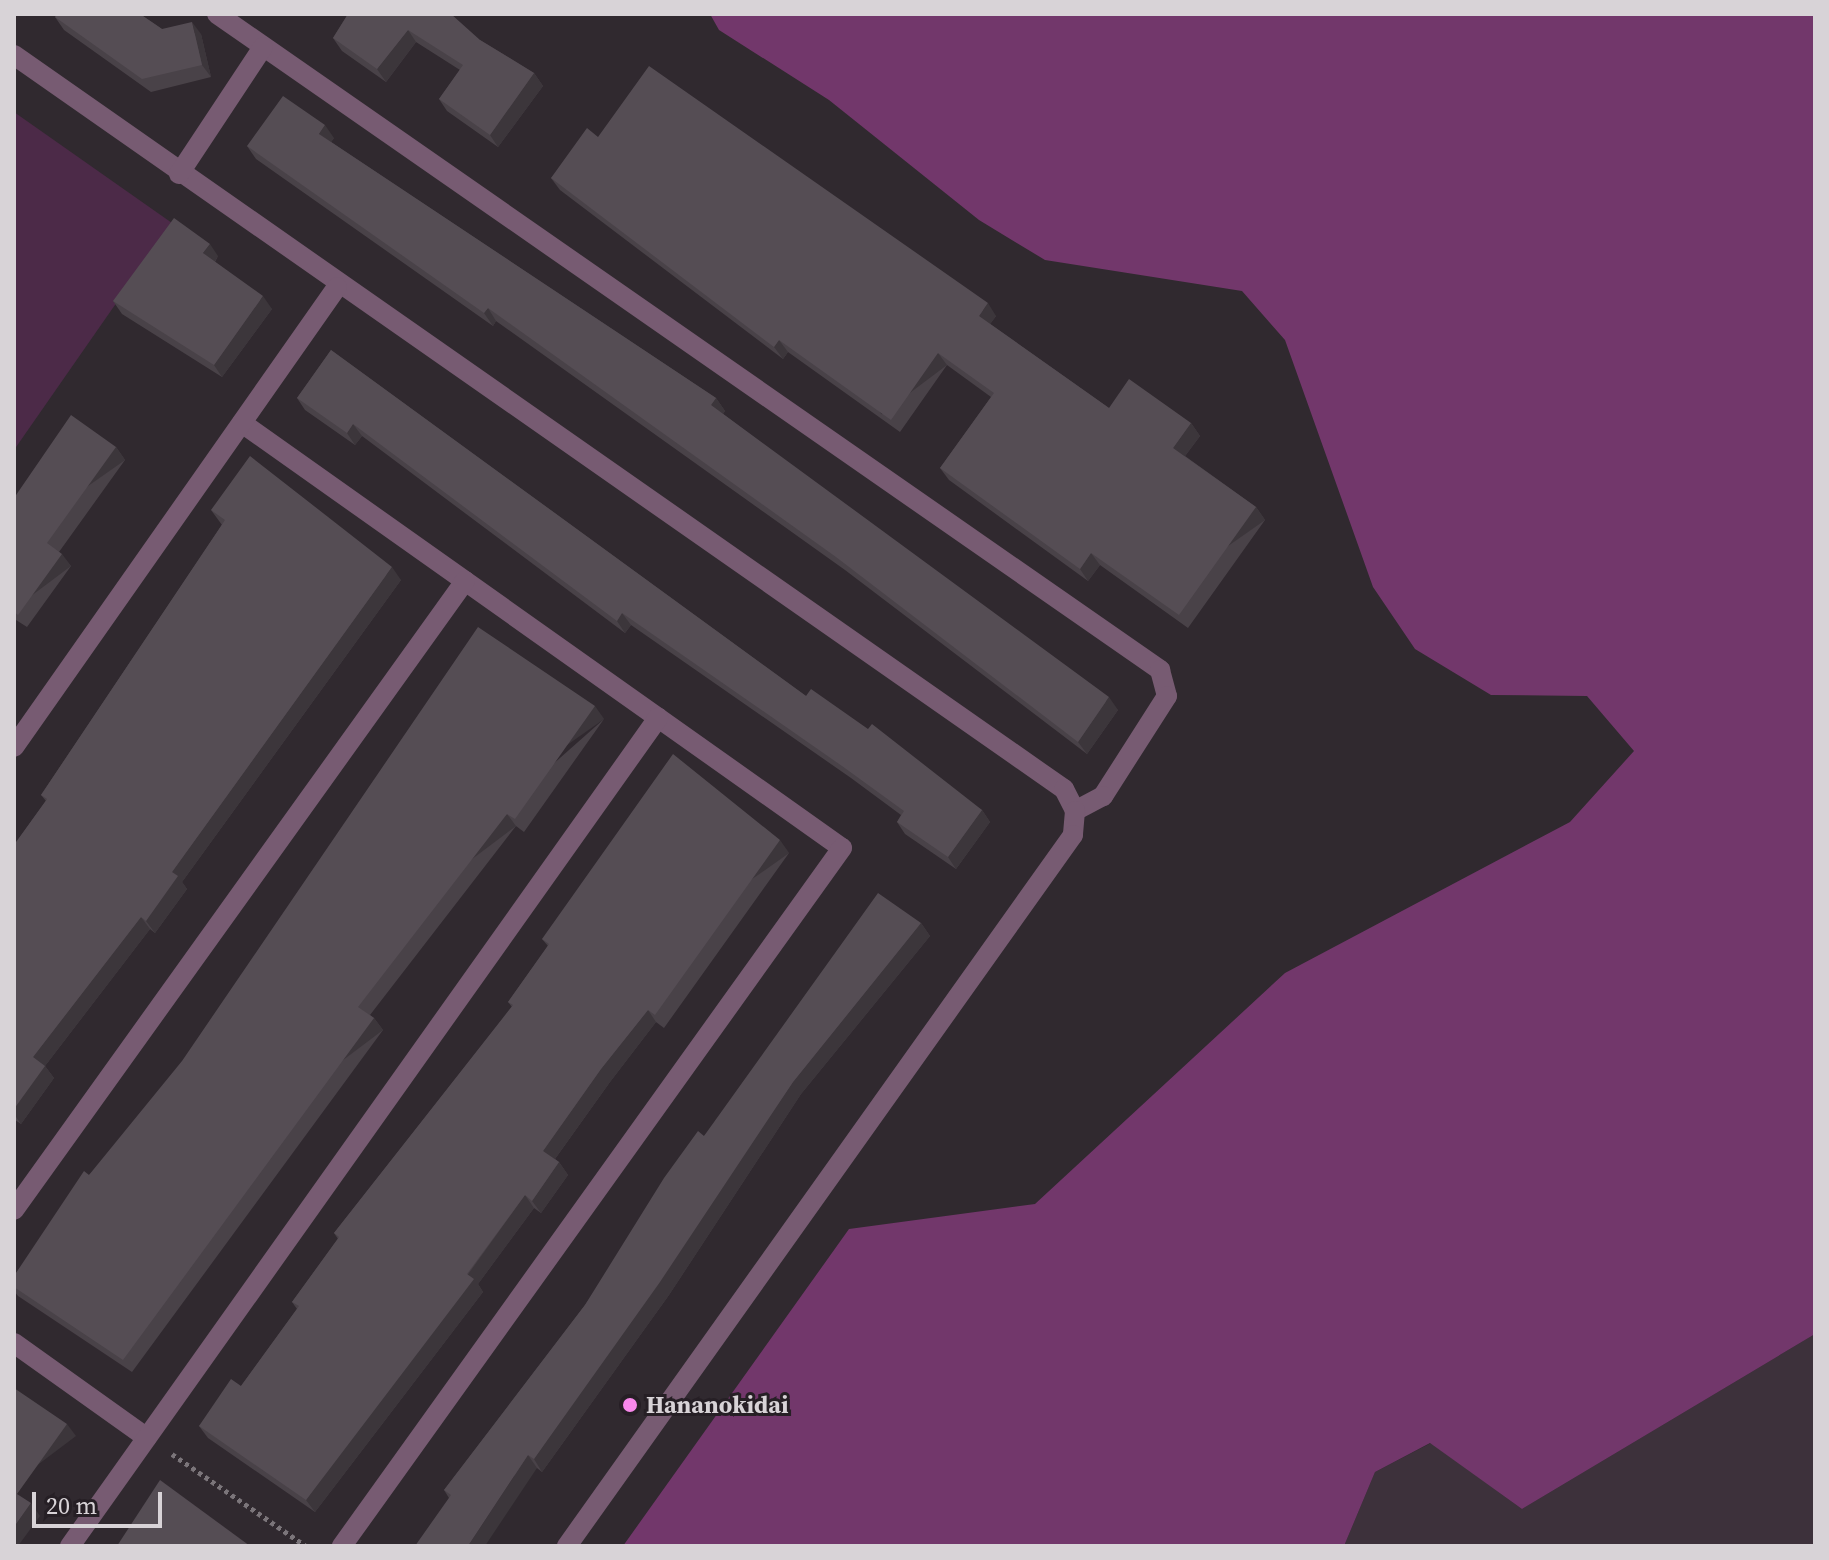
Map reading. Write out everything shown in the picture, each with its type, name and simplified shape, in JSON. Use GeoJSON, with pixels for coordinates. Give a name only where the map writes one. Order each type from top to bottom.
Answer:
{"type":"FeatureCollection","features":[{"type":"Feature","properties":{"kind":"street"},"geometry":{"type":"LineString","coordinates":[[217,14],[1160,670],[1167,696],[1103,796],[1075,811]]}},
{"type":"Feature","properties":{"kind":"street"},"geometry":{"type":"LineString","coordinates":[[179,174],[263,47]]}},
{"type":"Feature","properties":{"kind":"street"},"geometry":{"type":"LineString","coordinates":[[14,55],[337,287],[1064,789],[1075,811],[1073,835],[567,1546]]}},
{"type":"Feature","properties":{"kind":"street"},"geometry":{"type":"LineString","coordinates":[[14,747],[337,287]]}},
{"type":"Feature","properties":{"kind":"street"},"geometry":{"type":"LineString","coordinates":[[242,423],[842,848],[342,1546]]}},
{"type":"Feature","properties":{"kind":"street"},"geometry":{"type":"LineString","coordinates":[[14,1210],[465,581]]}},
{"type":"Feature","properties":{"kind":"street"},"geometry":{"type":"LineString","coordinates":[[70,1546],[658,718]]}},
{"type":"Feature","properties":{"kind":"street"},"geometry":{"type":"LineString","coordinates":[[14,1343],[147,1438]]}},
{"type":"Feature","properties":{"kind":"path"},"geometry":{"type":"LineString","coordinates":[[147,1438],[306,1546]]}},
{"type":"Feature","properties":{"kind":"shaded area"},"geometry":{"type":"Polygon","coordinates":[[[710,14],[1815,14],[1815,1334],[1522,1509],[1430,1443],[1375,1472],[1344,1546],[623,1546],[849,1229],[1035,1204],[1285,973],[1570,822],[1634,751],[1587,696],[1491,695],[1415,649],[1373,587],[1285,340],[1242,291],[1045,260],[979,220],[829,100],[719,30],[710,14]]]}},
{"type":"Feature","properties":{"kind":"shaded area"},"geometry":{"type":"Polygon","coordinates":[[[14,112],[172,223],[14,450],[14,112]]]}},
{"type":"Feature","properties":{"kind":"shaded area"},"geometry":{"type":"Polygon","coordinates":[[[1815,1334],[1815,1546],[1344,1546],[1375,1472],[1431,1443],[1522,1509],[1815,1334]]]}},
{"type":"Feature","properties":{"kind":"building"},"geometry":{"type":"Polygon","coordinates":[[[58,14],[140,14],[162,29],[192,22],[202,65],[142,79],[55,17],[58,14]]]}},
{"type":"Feature","properties":{"kind":"building"},"geometry":{"type":"Polygon","coordinates":[[[348,14],[451,14],[480,40],[534,73],[490,135],[439,99],[463,65],[408,30],[377,69],[333,38],[348,14]]]}},
{"type":"Feature","properties":{"kind":"building"},"geometry":{"type":"Polygon","coordinates":[[[649,66],[988,303],[979,316],[1109,408],[1129,379],[1191,423],[1173,448],[1256,507],[1179,615],[1091,553],[1080,569],[940,468],[994,393],[938,353],[891,420],[779,340],[774,347],[551,178],[587,128],[598,137],[649,66]]]}},
{"type":"Feature","properties":{"kind":"building"},"geometry":{"type":"Polygon","coordinates":[[[283,96],[325,125],[319,134],[716,398],[711,405],[1109,697],[1078,742],[836,557],[488,308],[484,313],[247,146],[283,96]]]}},
{"type":"Feature","properties":{"kind":"building"},"geometry":{"type":"Polygon","coordinates":[[[174,218],[210,244],[203,253],[263,296],[214,365],[113,301],[174,218]]]}},
{"type":"Feature","properties":{"kind":"building"},"geometry":{"type":"Polygon","coordinates":[[[331,350],[806,696],[811,689],[868,729],[872,724],[982,810],[948,857],[897,822],[904,811],[842,766],[622,613],[617,621],[353,424],[347,433],[297,398],[331,350]]]}},
{"type":"Feature","properties":{"kind":"building"},"geometry":{"type":"Polygon","coordinates":[[[71,415],[116,447],[47,543],[62,554],[18,615],[14,612],[14,498],[71,415]]]}},
{"type":"Feature","properties":{"kind":"building"},"geometry":{"type":"Polygon","coordinates":[[[250,456],[392,567],[172,872],[178,876],[146,921],[141,917],[33,1057],[45,1066],[14,1109],[14,845],[47,799],[41,795],[225,520],[211,510],[250,456]]]}},
{"type":"Feature","properties":{"kind":"building"},"geometry":{"type":"Polygon","coordinates":[[[478,627],[595,706],[515,819],[507,814],[358,1007],[374,1018],[123,1360],[14,1287],[14,1276],[84,1171],[89,1175],[182,1061],[478,627]]]}},
{"type":"Feature","properties":{"kind":"building"},"geometry":{"type":"Polygon","coordinates":[[[673,754],[780,840],[655,1015],[648,1010],[601,1069],[543,1151],[559,1162],[532,1201],[525,1195],[467,1274],[474,1279],[306,1500],[199,1426],[231,1379],[241,1386],[299,1306],[292,1302],[339,1237],[334,1233],[513,1005],[508,1002],[549,944],[542,939],[673,754]]]}},
{"type":"Feature","properties":{"kind":"building"},"geometry":{"type":"Polygon","coordinates":[[[878,893],[921,923],[793,1082],[660,1282],[534,1459],[528,1455],[468,1546],[415,1546],[451,1495],[444,1490],[585,1305],[664,1178],[698,1131],[704,1136],[878,893]]]}},
{"type":"Feature","properties":{"kind":"building"},"geometry":{"type":"Polygon","coordinates":[[[14,1388],[67,1424],[17,1494],[31,1503],[14,1527],[14,1388]]]}},
{"type":"Feature","properties":{"kind":"building"},"geometry":{"type":"Polygon","coordinates":[[[160,1480],[250,1546],[117,1546],[160,1480]]]}},
{"type":"Feature","properties":{"kind":"place","name":"Hananokidai"},"geometry":{"type":"Point","coordinates":[630,1405]}}]}
